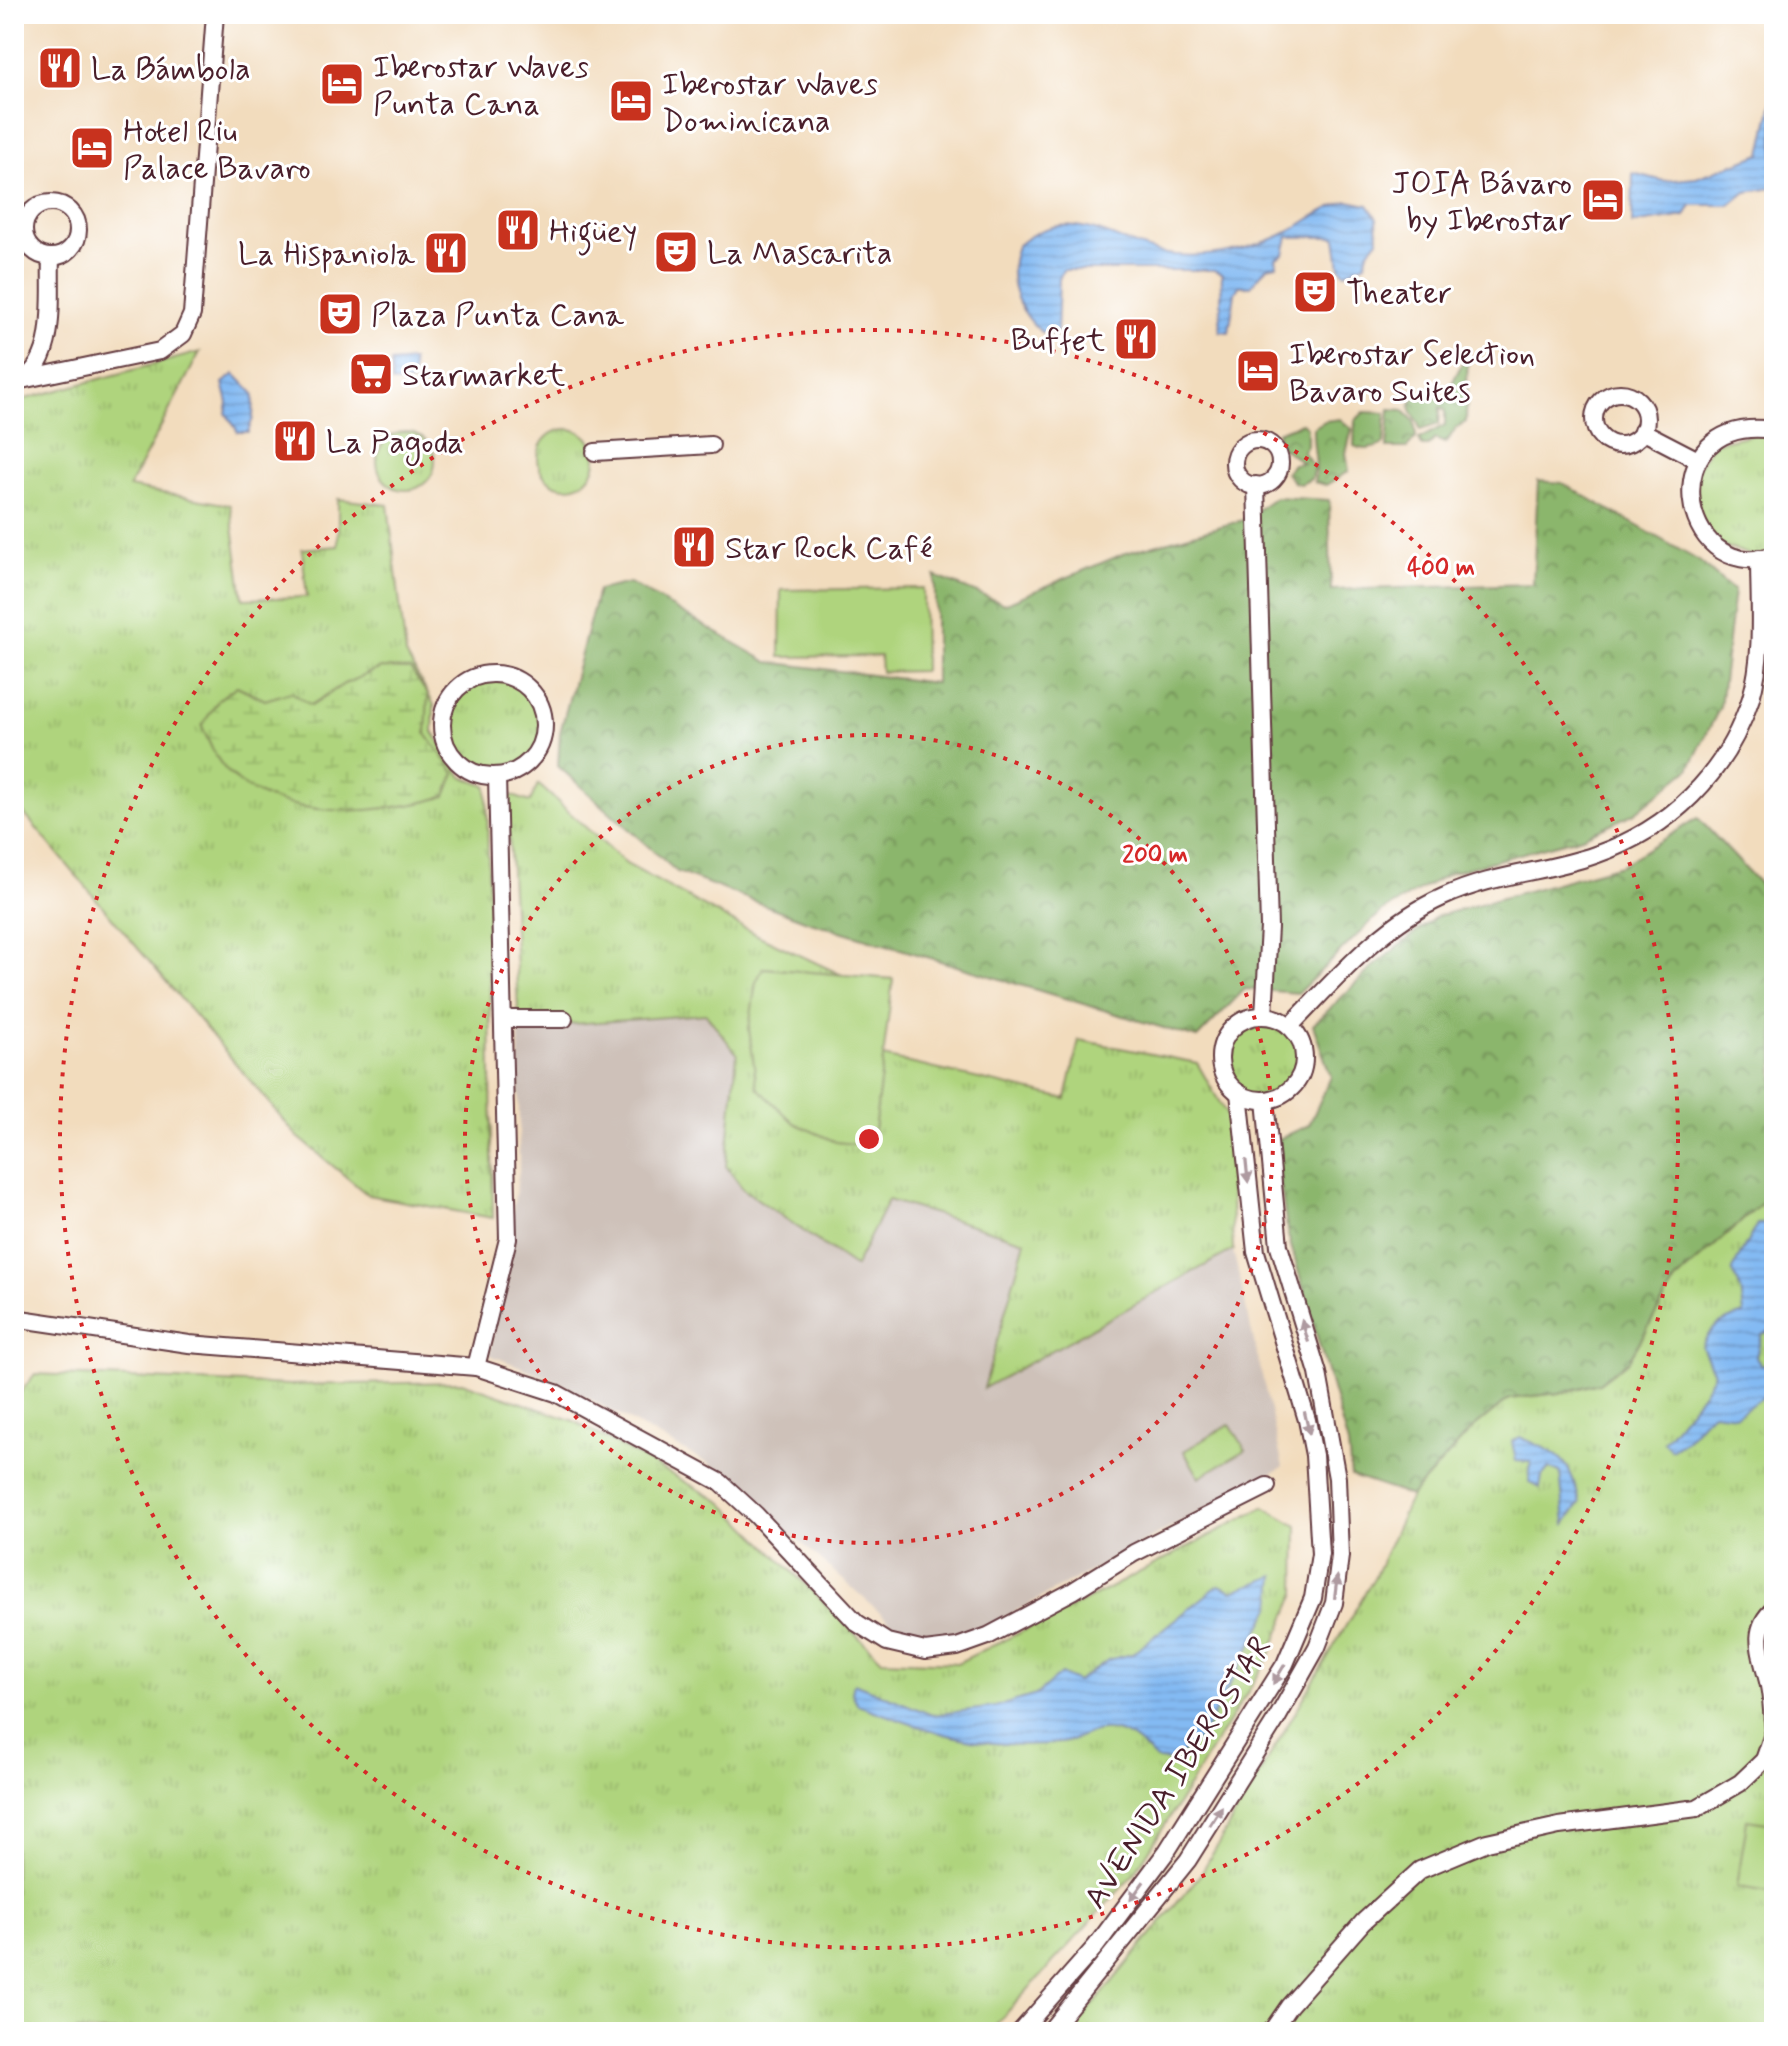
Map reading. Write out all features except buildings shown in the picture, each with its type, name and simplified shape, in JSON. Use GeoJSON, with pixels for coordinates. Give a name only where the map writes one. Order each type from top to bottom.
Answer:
{"type":"FeatureCollection","features":[{"type":"Feature","properties":{"kind":"street"},"geometry":{"type":"LineString","coordinates":[[20,382],[160,351],[183,334],[192,314],[215,14]]}},
{"type":"Feature","properties":{"kind":"street"},"geometry":{"type":"LineString","coordinates":[[20,382],[46,349],[51,257]]}},
{"type":"Feature","properties":{"kind":"street"},"geometry":{"type":"LineString","coordinates":[[1290,1026],[1389,930],[1441,898],[1498,876],[1592,856],[1632,840],[1691,800],[1729,748],[1751,696],[1766,557],[1728,553],[1709,541],[1696,523],[1690,502],[1690,480],[1698,460],[1713,443],[1732,431],[1753,427],[1774,430]]}},
{"type":"Feature","properties":{"kind":"street"},"geometry":{"type":"LineString","coordinates":[[1642,431],[1698,460]]}},
{"type":"Feature","properties":{"kind":"street"},"geometry":{"type":"LineString","coordinates":[[595,452],[711,445]]}},
{"type":"Feature","properties":{"kind":"street"},"geometry":{"type":"LineString","coordinates":[[1256,485],[1269,927],[1264,1015]]}},
{"type":"Feature","properties":{"kind":"street"},"geometry":{"type":"LineString","coordinates":[[501,673],[531,689],[545,718],[544,733],[532,759],[520,769],[497,776],[468,770],[447,749],[442,736],[445,707],[454,692],[467,680],[483,674],[501,673]]}},
{"type":"Feature","properties":{"kind":"street"},"geometry":{"type":"LineString","coordinates":[[476,1367],[508,1239],[497,776]]}},
{"type":"Feature","properties":{"kind":"street"},"geometry":{"type":"LineString","coordinates":[[1264,1015],[1290,1026],[1304,1050],[1299,1078],[1278,1097],[1265,1100],[1239,1093],[1222,1072],[1222,1045],[1238,1023],[1264,1015]]}},
{"type":"Feature","properties":{"kind":"street"},"geometry":{"type":"LineString","coordinates":[[503,1019],[564,1019]]}},
{"type":"Feature","properties":{"kind":"street","name":"AVENIDA IBEROSTAR"},"geometry":{"type":"LineString","coordinates":[[1020,2032],[1096,1946],[1167,1851],[1285,1664],[1313,1598],[1320,1554],[1314,1455],[1307,1420],[1256,1252],[1239,1093]]}},
{"type":"Feature","properties":{"kind":"street","name":"AVENIDA IBEROSTAR"},"geometry":{"type":"LineString","coordinates":[[1049,2032],[1188,1860],[1276,1720],[1317,1647],[1334,1603],[1340,1556],[1337,1478],[1318,1373],[1279,1246],[1265,1100]]}},
{"type":"Feature","properties":{"kind":"street"},"geometry":{"type":"LineString","coordinates":[[14,1318],[189,1344],[476,1367],[556,1393],[720,1482],[756,1515],[857,1623],[887,1642],[925,1651],[957,1647],[988,1636],[1073,1591],[1134,1553],[1267,1486]]}},
{"type":"Feature","properties":{"kind":"street"},"geometry":{"type":"LineString","coordinates":[[1271,2032],[1289,2006],[1363,1922],[1420,1870],[1487,1842],[1559,1826],[1697,1808],[1740,1783],[1764,1760],[1774,1731],[1769,1688],[1757,1641],[1765,1617],[1774,1609]]}},
{"type":"Feature","properties":{"kind":"shaded area"},"geometry":{"type":"Polygon","coordinates":[[[706,1013],[737,1054],[726,1166],[743,1189],[855,1266],[888,1200],[1025,1241],[985,1387],[1233,1250],[1283,1467],[981,1630],[911,1640],[718,1469],[555,1380],[490,1355],[519,1171],[519,1028],[706,1013]]]}},
{"type":"Feature","properties":{"kind":"green space"},"geometry":{"type":"Polygon","coordinates":[[[200,352],[129,487],[230,505],[243,599],[307,597],[302,549],[338,546],[338,499],[388,505],[406,655],[434,705],[433,732],[462,777],[487,786],[493,1218],[368,1195],[297,1136],[14,802],[14,402],[200,352]]]}},
{"type":"Feature","properties":{"kind":"green space"},"geometry":{"type":"Polygon","coordinates":[[[1468,352],[1466,422],[1456,428],[1446,443],[1435,439],[1428,446],[1422,446],[1419,439],[1445,425],[1445,411],[1440,407],[1439,424],[1420,430],[1411,410],[1412,402],[1415,398],[1448,398],[1448,391],[1468,352]]]}},
{"type":"Feature","properties":{"kind":"green space"},"geometry":{"type":"Polygon","coordinates":[[[1390,409],[1403,410],[1414,421],[1416,438],[1407,448],[1387,448],[1390,409]]]}},
{"type":"Feature","properties":{"kind":"green space"},"geometry":{"type":"Polygon","coordinates":[[[1364,412],[1386,413],[1384,444],[1369,449],[1354,446],[1355,421],[1364,412]]]}},
{"type":"Feature","properties":{"kind":"green space"},"geometry":{"type":"Polygon","coordinates":[[[1340,419],[1352,429],[1346,453],[1349,471],[1326,485],[1314,482],[1313,428],[1325,421],[1340,419]]]}},
{"type":"Feature","properties":{"kind":"green space"},"geometry":{"type":"Polygon","coordinates":[[[1302,423],[1307,427],[1307,445],[1303,451],[1314,467],[1311,479],[1301,484],[1294,482],[1286,473],[1293,464],[1303,463],[1281,447],[1277,432],[1302,423]]]}},
{"type":"Feature","properties":{"kind":"green space"},"geometry":{"type":"Polygon","coordinates":[[[567,429],[587,438],[596,458],[587,478],[567,487],[547,478],[538,458],[547,438],[567,429]]]}},
{"type":"Feature","properties":{"kind":"green space"},"geometry":{"type":"Polygon","coordinates":[[[1774,430],[1774,555],[1759,558],[1709,541],[1690,480],[1713,443],[1774,430]]]}},
{"type":"Feature","properties":{"kind":"green space"},"geometry":{"type":"Polygon","coordinates":[[[406,432],[427,440],[435,461],[427,482],[406,490],[385,482],[377,461],[385,440],[406,432]]]}},
{"type":"Feature","properties":{"kind":"green space"},"geometry":{"type":"Polygon","coordinates":[[[1538,481],[1562,483],[1699,561],[1734,591],[1720,707],[1689,769],[1635,813],[1582,837],[1450,873],[1381,912],[1298,993],[1245,989],[1197,1038],[807,921],[677,872],[558,766],[560,733],[598,590],[630,583],[768,662],[935,683],[935,576],[1004,604],[1123,554],[1243,520],[1275,497],[1329,500],[1331,590],[1533,584],[1538,481]]]}},
{"type":"Feature","properties":{"kind":"green space"},"geometry":{"type":"Polygon","coordinates":[[[923,588],[924,671],[881,672],[880,656],[780,657],[781,590],[923,588]]]}},
{"type":"Feature","properties":{"kind":"green space"},"geometry":{"type":"Polygon","coordinates":[[[381,668],[410,669],[428,695],[426,734],[455,773],[446,796],[364,810],[304,807],[276,800],[251,790],[225,769],[202,726],[219,699],[237,686],[265,700],[291,692],[311,705],[344,684],[381,668]]]}},
{"type":"Feature","properties":{"kind":"green space"},"geometry":{"type":"Polygon","coordinates":[[[493,674],[522,682],[536,696],[544,725],[536,754],[522,768],[493,776],[464,768],[450,754],[442,725],[450,696],[464,682],[493,674]]]}},
{"type":"Feature","properties":{"kind":"green space"},"geometry":{"type":"Polygon","coordinates":[[[538,784],[626,864],[755,934],[842,975],[763,968],[872,1145],[883,1057],[1066,1099],[1079,1040],[1197,1063],[1228,1117],[1233,1250],[984,1388],[1025,1241],[888,1200],[855,1267],[743,1189],[726,1166],[737,1054],[706,1014],[519,1028],[507,794],[530,802],[538,784]]]}},
{"type":"Feature","properties":{"kind":"green space"},"geometry":{"type":"Polygon","coordinates":[[[1698,818],[1774,899],[1774,1192],[1675,1281],[1629,1360],[1599,1383],[1559,1393],[1509,1399],[1471,1430],[1411,1496],[1351,1476],[1348,1445],[1288,1235],[1274,1141],[1309,1125],[1331,1077],[1313,1025],[1375,965],[1437,916],[1621,865],[1698,818]]]}},
{"type":"Feature","properties":{"kind":"green space"},"geometry":{"type":"Polygon","coordinates":[[[763,968],[893,979],[872,1146],[836,1142],[794,1123],[757,1087],[749,1029],[756,982],[763,968]]]}},
{"type":"Feature","properties":{"kind":"green space"},"geometry":{"type":"Polygon","coordinates":[[[1262,1016],[1278,1019],[1292,1028],[1301,1042],[1304,1058],[1301,1074],[1292,1088],[1278,1097],[1262,1100],[1246,1097],[1232,1088],[1223,1074],[1220,1058],[1223,1042],[1232,1028],[1246,1019],[1262,1016]]]}},
{"type":"Feature","properties":{"kind":"green space"},"geometry":{"type":"Polygon","coordinates":[[[1774,1192],[1774,2032],[1071,2032],[1200,1875],[1375,1576],[1411,1496],[1471,1430],[1509,1399],[1559,1393],[1599,1383],[1629,1360],[1675,1281],[1774,1192]]]}},
{"type":"Feature","properties":{"kind":"green space"},"geometry":{"type":"Polygon","coordinates":[[[35,1374],[289,1385],[462,1382],[574,1421],[722,1502],[882,1660],[957,1663],[1089,1599],[1264,1507],[1297,1526],[1296,1593],[1268,1659],[1135,1873],[989,2032],[14,2032],[14,1401],[35,1374]]]}},
{"type":"Feature","properties":{"kind":"green space"},"geometry":{"type":"Polygon","coordinates":[[[1230,1424],[1246,1450],[1199,1477],[1184,1451],[1230,1424]]]}},
{"type":"Feature","properties":{"kind":"green space"},"geometry":{"type":"Polygon","coordinates":[[[1747,1820],[1774,1824],[1770,1892],[1737,1887],[1747,1820]]]}},
{"type":"Feature","properties":{"kind":"water"},"geometry":{"type":"Polygon","coordinates":[[[1774,93],[1774,188],[1746,192],[1730,205],[1691,205],[1685,216],[1632,224],[1633,173],[1664,181],[1696,178],[1761,154],[1774,93]]]}},
{"type":"Feature","properties":{"kind":"water"},"geometry":{"type":"Polygon","coordinates":[[[1348,201],[1368,205],[1377,218],[1378,240],[1368,252],[1365,263],[1345,273],[1340,267],[1336,237],[1288,237],[1284,254],[1276,258],[1277,265],[1267,267],[1251,286],[1239,286],[1235,293],[1229,332],[1220,331],[1222,274],[1214,270],[1063,270],[1059,279],[1057,334],[1041,332],[1032,323],[1015,292],[1012,270],[1017,246],[1036,233],[1055,226],[1091,229],[1167,254],[1213,254],[1275,238],[1348,201]]]}},
{"type":"Feature","properties":{"kind":"water"},"geometry":{"type":"Polygon","coordinates":[[[412,361],[413,382],[392,383],[391,363],[412,361]]]}},
{"type":"Feature","properties":{"kind":"water"},"geometry":{"type":"Polygon","coordinates":[[[235,374],[254,394],[253,418],[248,432],[238,432],[226,413],[228,403],[223,383],[235,374]]]}},
{"type":"Feature","properties":{"kind":"water"},"geometry":{"type":"Polygon","coordinates":[[[1774,1223],[1774,1330],[1762,1334],[1756,1357],[1762,1365],[1774,1361],[1774,1390],[1736,1415],[1712,1412],[1684,1442],[1671,1450],[1663,1442],[1703,1393],[1714,1373],[1702,1347],[1705,1340],[1718,1325],[1744,1314],[1741,1289],[1732,1270],[1757,1224],[1774,1223]]]}},
{"type":"Feature","properties":{"kind":"water"},"geometry":{"type":"Polygon","coordinates":[[[1520,1437],[1554,1454],[1567,1466],[1580,1503],[1565,1524],[1560,1472],[1549,1468],[1542,1476],[1540,1488],[1529,1482],[1531,1462],[1516,1461],[1512,1442],[1520,1437]]]}},
{"type":"Feature","properties":{"kind":"water"},"geometry":{"type":"Polygon","coordinates":[[[1275,1576],[1272,1606],[1202,1736],[1173,1761],[1157,1760],[1132,1738],[1110,1730],[1096,1731],[1065,1742],[1031,1745],[980,1742],[934,1731],[858,1705],[852,1693],[854,1683],[932,1715],[995,1707],[1036,1695],[1061,1674],[1077,1682],[1108,1660],[1132,1654],[1219,1585],[1233,1591],[1275,1576]]]}},
{"type":"Feature","properties":{"kind":"place","name":"La Bámbola"},"geometry":{"type":"Point","coordinates":[60,68]}},
{"type":"Feature","properties":{"kind":"place","name":"Iberostar Waves Punta Cana"},"geometry":{"type":"Point","coordinates":[342,84]}},
{"type":"Feature","properties":{"kind":"place","name":"Iberostar Waves Dominicana"},"geometry":{"type":"Point","coordinates":[631,101]}},
{"type":"Feature","properties":{"kind":"place","name":"Hotel Riu Palace Bavaro"},"geometry":{"type":"Point","coordinates":[92,148]}},
{"type":"Feature","properties":{"kind":"place","name":"JOIA Bávaro by Iberostar"},"geometry":{"type":"Point","coordinates":[1603,200]}},
{"type":"Feature","properties":{"kind":"place","name":"Higüey"},"geometry":{"type":"Point","coordinates":[518,230]}},
{"type":"Feature","properties":{"kind":"place","name":"La Mascarita"},"geometry":{"type":"Point","coordinates":[676,252]}},
{"type":"Feature","properties":{"kind":"place","name":"La Hispaniola"},"geometry":{"type":"Point","coordinates":[446,253]}},
{"type":"Feature","properties":{"kind":"place","name":"Theater"},"geometry":{"type":"Point","coordinates":[1315,292]}},
{"type":"Feature","properties":{"kind":"place","name":"Plaza Punta Cana"},"geometry":{"type":"Point","coordinates":[340,314]}},
{"type":"Feature","properties":{"kind":"place","name":"Buffet"},"geometry":{"type":"Point","coordinates":[1136,339]}},
{"type":"Feature","properties":{"kind":"place","name":"Iberostar Selection Bavaro Suites"},"geometry":{"type":"Point","coordinates":[1258,371]}},
{"type":"Feature","properties":{"kind":"place","name":"Starmarket"},"geometry":{"type":"Point","coordinates":[371,374]}},
{"type":"Feature","properties":{"kind":"place","name":"La Pagoda"},"geometry":{"type":"Point","coordinates":[295,441]}},
{"type":"Feature","properties":{"kind":"place","name":"Star Rock Café"},"geometry":{"type":"Point","coordinates":[694,547]}}]}
